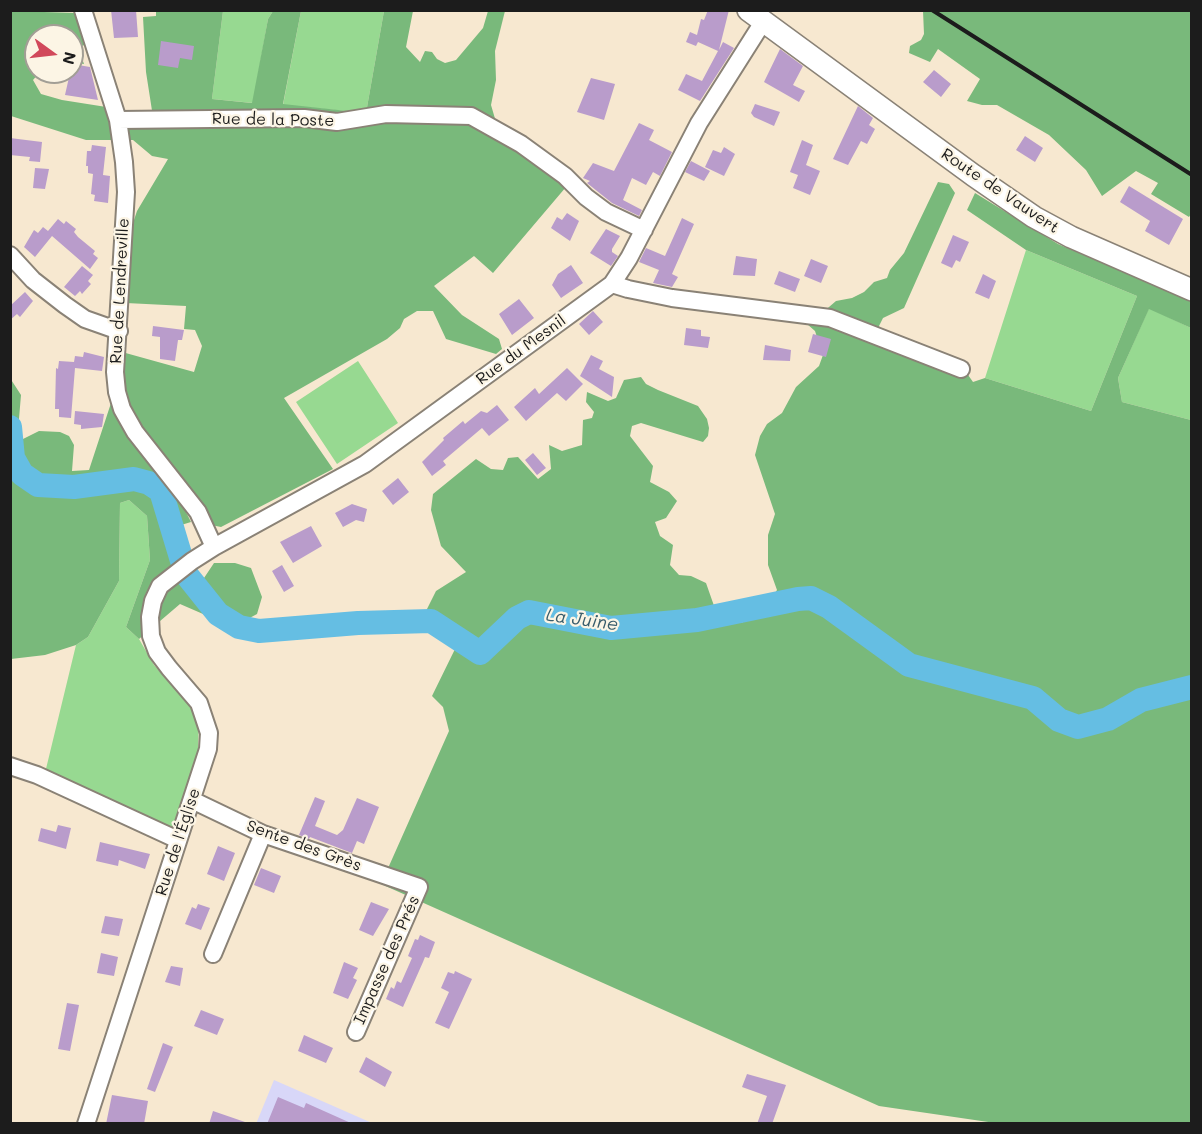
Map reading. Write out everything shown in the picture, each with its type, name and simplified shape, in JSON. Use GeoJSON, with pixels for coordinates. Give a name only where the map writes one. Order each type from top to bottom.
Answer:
{"type":"FeatureCollection","features":[{"type":"Feature","properties":{"kind":"main road","name":"Route de Vauvert"},"geometry":{"type":"LineString","coordinates":[[755,16],[1034,217],[1071,237],[1191,290]]}},
{"type":"Feature","properties":{"kind":"street","name":"Rue de Lendreville"},"geometry":{"type":"LineString","coordinates":[[83,10],[118,120],[126,192],[115,372],[122,409],[135,432],[198,512],[214,548]]}},
{"type":"Feature","properties":{"kind":"street","name":"Rue du Mesnil"},"geometry":{"type":"LineString","coordinates":[[173,576],[214,548],[365,464],[612,284],[644,230],[755,16]]}},
{"type":"Feature","properties":{"kind":"street","name":"Rue de la Poste"},"geometry":{"type":"LineString","coordinates":[[118,120],[304,118],[337,122],[386,114],[471,116],[521,144],[565,176],[606,212],[644,230]]}},
{"type":"Feature","properties":{"kind":"street"},"geometry":{"type":"LineString","coordinates":[[10,255],[33,280],[85,319],[119,331]]}},
{"type":"Feature","properties":{"kind":"street"},"geometry":{"type":"LineString","coordinates":[[612,284],[672,298],[830,318],[962,369]]}},
{"type":"Feature","properties":{"kind":"street","name":"Rue de l'Église"},"geometry":{"type":"LineString","coordinates":[[86,1124],[208,749],[209,733],[206,717],[199,703],[157,652],[151,636],[153,601],[160,586],[173,576]]}},
{"type":"Feature","properties":{"kind":"street"},"geometry":{"type":"LineString","coordinates":[[10,766],[37,775],[178,840]]}},
{"type":"Feature","properties":{"kind":"street","name":"Sente des Grès"},"geometry":{"type":"LineString","coordinates":[[192,800],[263,834],[419,887]]}},
{"type":"Feature","properties":{"kind":"street"},"geometry":{"type":"LineString","coordinates":[[213,954],[263,834]]}},
{"type":"Feature","properties":{"kind":"street","name":"Impasse des Prés"},"geometry":{"type":"LineString","coordinates":[[356,1032],[419,887]]}},
{"type":"Feature","properties":{"kind":"shaded area"},"geometry":{"type":"Polygon","coordinates":[[[274,1080],[372,1123],[256,1124],[274,1080]]]}},
{"type":"Feature","properties":{"kind":"green space"},"geometry":{"type":"Polygon","coordinates":[[[11,11],[77,13],[81,24],[24,24],[24,84],[35,84],[41,94],[62,100],[119,109],[120,118],[153,117],[146,72],[143,17],[156,16],[156,11],[223,11],[212,99],[252,103],[268,19],[273,11],[301,11],[283,104],[366,113],[384,11],[413,11],[406,47],[420,62],[425,51],[432,52],[437,59],[445,63],[456,60],[483,28],[488,11],[505,11],[495,51],[496,80],[491,105],[496,122],[514,129],[560,165],[566,187],[493,273],[474,256],[434,286],[462,315],[499,339],[502,349],[496,354],[446,339],[433,311],[417,311],[404,319],[400,328],[387,339],[284,398],[333,469],[221,527],[211,525],[175,490],[191,522],[168,529],[178,558],[171,559],[185,586],[204,578],[214,563],[235,563],[251,568],[262,597],[257,614],[233,627],[180,604],[139,639],[126,627],[150,560],[147,516],[129,500],[120,503],[119,581],[88,637],[76,645],[45,655],[11,659],[10,378],[21,395],[17,442],[39,431],[60,432],[69,436],[74,445],[72,471],[89,470],[112,400],[122,352],[194,372],[202,346],[195,330],[184,329],[186,306],[126,303],[132,226],[137,211],[168,159],[152,156],[133,140],[86,140],[11,116],[11,11]]]}},
{"type":"Feature","properties":{"kind":"green space"},"geometry":{"type":"Polygon","coordinates":[[[223,11],[273,11],[268,19],[253,103],[212,99],[223,11]]]}},
{"type":"Feature","properties":{"kind":"green space"},"geometry":{"type":"Polygon","coordinates":[[[301,11],[384,11],[366,113],[283,105],[301,11]]]}},
{"type":"Feature","properties":{"kind":"green space"},"geometry":{"type":"Polygon","coordinates":[[[923,11],[1191,11],[1191,214],[1189,217],[1151,194],[1158,183],[1136,171],[1102,196],[1086,170],[1049,135],[997,105],[982,105],[967,101],[980,79],[938,49],[930,62],[909,53],[910,46],[921,40],[924,34],[923,11]]]}},
{"type":"Feature","properties":{"kind":"green space"},"geometry":{"type":"Polygon","coordinates":[[[84,33],[88,44],[84,45],[84,33]]]}},
{"type":"Feature","properties":{"kind":"green space"},"geometry":{"type":"Polygon","coordinates":[[[938,182],[949,184],[955,193],[904,308],[883,318],[879,326],[884,337],[966,372],[973,382],[985,378],[1091,411],[1137,296],[1026,250],[967,210],[975,193],[1058,244],[1191,301],[1191,328],[1149,309],[1118,378],[1122,402],[1191,420],[1191,1123],[1002,1124],[879,1106],[381,884],[449,731],[443,707],[432,696],[456,647],[444,642],[428,630],[425,613],[436,591],[466,572],[441,546],[431,510],[433,494],[476,459],[491,469],[503,470],[508,458],[518,457],[538,479],[551,469],[549,445],[562,451],[582,445],[583,420],[592,418],[594,412],[586,402],[587,392],[608,401],[616,398],[624,380],[641,377],[646,384],[698,406],[707,419],[709,428],[708,436],[703,442],[641,423],[632,426],[630,436],[653,466],[650,482],[669,492],[677,501],[666,518],[655,522],[660,536],[673,545],[670,565],[679,575],[691,576],[706,583],[719,620],[741,623],[763,612],[777,590],[768,565],[768,535],[775,514],[755,455],[760,436],[767,424],[782,413],[796,387],[819,366],[823,355],[815,331],[807,324],[809,315],[822,313],[836,301],[852,298],[864,292],[874,282],[887,278],[890,270],[904,253],[938,182]]]}},
{"type":"Feature","properties":{"kind":"green space"},"geometry":{"type":"Polygon","coordinates":[[[1026,250],[1137,296],[1091,411],[985,378],[1026,250]]]}},
{"type":"Feature","properties":{"kind":"green space"},"geometry":{"type":"Polygon","coordinates":[[[1149,308],[1191,328],[1191,420],[1122,402],[1118,378],[1149,308]]]}},
{"type":"Feature","properties":{"kind":"green space"},"geometry":{"type":"Polygon","coordinates":[[[358,361],[398,423],[337,464],[296,402],[358,361]]]}},
{"type":"Feature","properties":{"kind":"green space"},"geometry":{"type":"Polygon","coordinates":[[[129,500],[147,516],[150,560],[126,627],[139,639],[154,665],[199,717],[198,750],[175,829],[45,773],[76,645],[88,637],[119,581],[120,503],[129,500]]]}},
{"type":"Feature","properties":{"kind":"building"},"geometry":{"type":"Polygon","coordinates":[[[111,10],[136,10],[138,37],[114,38],[111,10]]]}},
{"type":"Feature","properties":{"kind":"building"},"geometry":{"type":"Polygon","coordinates":[[[708,10],[729,10],[719,50],[723,42],[734,48],[700,101],[678,90],[686,74],[702,81],[718,51],[698,42],[696,46],[686,42],[690,32],[697,35],[701,19],[704,20],[708,10]]]}},
{"type":"Feature","properties":{"kind":"building"},"geometry":{"type":"Polygon","coordinates":[[[161,41],[194,46],[192,60],[180,58],[178,68],[158,65],[161,41]]]}},
{"type":"Feature","properties":{"kind":"building"},"geometry":{"type":"Polygon","coordinates":[[[780,49],[803,66],[793,85],[805,91],[799,102],[764,82],[780,49]]]}},
{"type":"Feature","properties":{"kind":"building"},"geometry":{"type":"Polygon","coordinates":[[[84,66],[90,67],[98,100],[65,95],[67,84],[84,84],[84,66]]]}},
{"type":"Feature","properties":{"kind":"building"},"geometry":{"type":"Polygon","coordinates":[[[934,70],[951,84],[941,97],[923,82],[934,70]]]}},
{"type":"Feature","properties":{"kind":"building"},"geometry":{"type":"Polygon","coordinates":[[[591,78],[615,84],[604,120],[577,112],[591,78]]]}},
{"type":"Feature","properties":{"kind":"building"},"geometry":{"type":"Polygon","coordinates":[[[755,104],[780,112],[774,126],[754,117],[751,113],[755,104]]]}},
{"type":"Feature","properties":{"kind":"building"},"geometry":{"type":"Polygon","coordinates":[[[858,106],[873,118],[869,125],[875,129],[867,144],[861,141],[848,165],[833,159],[858,106]]]}},
{"type":"Feature","properties":{"kind":"building"},"geometry":{"type":"Polygon","coordinates":[[[639,123],[654,130],[649,140],[672,152],[660,176],[653,172],[646,185],[632,178],[623,200],[642,210],[639,216],[612,203],[587,183],[590,181],[583,178],[593,163],[614,171],[639,123]]]}},
{"type":"Feature","properties":{"kind":"building"},"geometry":{"type":"Polygon","coordinates":[[[1025,136],[1043,148],[1035,162],[1016,150],[1025,136]]]}},
{"type":"Feature","properties":{"kind":"building"},"geometry":{"type":"Polygon","coordinates":[[[10,138],[42,142],[40,162],[29,161],[30,157],[10,155],[10,138]]]}},
{"type":"Feature","properties":{"kind":"building"},"geometry":{"type":"Polygon","coordinates":[[[802,140],[813,145],[806,165],[820,171],[810,195],[793,188],[798,175],[790,172],[802,140]]]}},
{"type":"Feature","properties":{"kind":"building"},"geometry":{"type":"Polygon","coordinates":[[[92,145],[106,147],[103,175],[110,176],[108,203],[94,201],[95,195],[91,194],[93,174],[88,173],[88,166],[86,166],[87,151],[91,151],[92,145]]]}},
{"type":"Feature","properties":{"kind":"building"},"geometry":{"type":"Polygon","coordinates":[[[724,147],[735,154],[724,176],[705,167],[713,150],[721,153],[724,147]]]}},
{"type":"Feature","properties":{"kind":"building"},"geometry":{"type":"Polygon","coordinates":[[[691,161],[710,171],[704,181],[685,172],[691,161]]]}},
{"type":"Feature","properties":{"kind":"building"},"geometry":{"type":"Polygon","coordinates":[[[35,168],[49,169],[45,189],[33,188],[35,168]]]}},
{"type":"Feature","properties":{"kind":"building"},"geometry":{"type":"Polygon","coordinates":[[[1129,186],[1183,219],[1169,245],[1145,231],[1150,221],[1120,202],[1129,186]]]}},
{"type":"Feature","properties":{"kind":"building"},"geometry":{"type":"Polygon","coordinates":[[[567,213],[579,221],[570,241],[551,228],[557,217],[562,220],[567,213]]]}},
{"type":"Feature","properties":{"kind":"building"},"geometry":{"type":"Polygon","coordinates":[[[682,218],[694,224],[672,274],[678,277],[672,287],[653,283],[659,270],[639,262],[646,248],[665,256],[682,218]]]}},
{"type":"Feature","properties":{"kind":"building"},"geometry":{"type":"Polygon","coordinates":[[[58,219],[64,224],[66,221],[76,229],[74,232],[78,237],[95,251],[93,254],[98,258],[90,269],[52,236],[35,257],[24,247],[34,230],[38,233],[43,227],[48,231],[58,219]]]}},
{"type":"Feature","properties":{"kind":"building"},"geometry":{"type":"Polygon","coordinates":[[[606,229],[620,236],[612,249],[612,252],[618,256],[611,266],[590,253],[606,229]]]}},
{"type":"Feature","properties":{"kind":"building"},"geometry":{"type":"Polygon","coordinates":[[[953,235],[969,242],[960,262],[956,260],[952,268],[941,263],[953,235]]]}},
{"type":"Feature","properties":{"kind":"building"},"geometry":{"type":"Polygon","coordinates":[[[736,256],[757,259],[755,276],[733,275],[736,256]]]}},
{"type":"Feature","properties":{"kind":"building"},"geometry":{"type":"Polygon","coordinates":[[[811,259],[828,266],[821,283],[804,276],[811,259]]]}},
{"type":"Feature","properties":{"kind":"building"},"geometry":{"type":"Polygon","coordinates":[[[571,265],[583,283],[561,298],[552,285],[558,274],[571,265]]]}},
{"type":"Feature","properties":{"kind":"building"},"geometry":{"type":"Polygon","coordinates":[[[82,266],[93,275],[88,281],[91,284],[82,294],[80,291],[75,296],[64,287],[82,266]]]}},
{"type":"Feature","properties":{"kind":"building"},"geometry":{"type":"Polygon","coordinates":[[[779,271],[800,279],[795,292],[774,284],[779,271]]]}},
{"type":"Feature","properties":{"kind":"building"},"geometry":{"type":"Polygon","coordinates":[[[983,274],[996,281],[989,299],[975,293],[983,274]]]}},
{"type":"Feature","properties":{"kind":"building"},"geometry":{"type":"Polygon","coordinates":[[[25,292],[33,301],[20,317],[17,314],[10,320],[10,306],[25,292]]]}},
{"type":"Feature","properties":{"kind":"building"},"geometry":{"type":"Polygon","coordinates":[[[519,299],[534,318],[512,335],[499,314],[519,299]]]}},
{"type":"Feature","properties":{"kind":"building"},"geometry":{"type":"Polygon","coordinates":[[[593,311],[603,322],[589,335],[579,324],[593,311]]]}},
{"type":"Feature","properties":{"kind":"building"},"geometry":{"type":"Polygon","coordinates":[[[153,326],[184,330],[182,340],[178,340],[175,361],[160,359],[160,337],[152,336],[153,326]]]}},
{"type":"Feature","properties":{"kind":"building"},"geometry":{"type":"Polygon","coordinates":[[[686,328],[701,330],[701,336],[710,337],[708,348],[684,345],[686,328]]]}},
{"type":"Feature","properties":{"kind":"building"},"geometry":{"type":"Polygon","coordinates":[[[813,334],[831,339],[826,357],[808,352],[813,334]]]}},
{"type":"Feature","properties":{"kind":"building"},"geometry":{"type":"Polygon","coordinates":[[[765,345],[791,350],[790,361],[763,360],[765,345]]]}},
{"type":"Feature","properties":{"kind":"building"},"geometry":{"type":"Polygon","coordinates":[[[84,352],[104,357],[102,371],[75,368],[71,418],[59,417],[59,409],[55,409],[56,368],[58,369],[59,361],[74,362],[75,356],[83,357],[84,352]]]}},
{"type":"Feature","properties":{"kind":"building"},"geometry":{"type":"Polygon","coordinates":[[[591,355],[603,361],[599,369],[614,377],[612,397],[580,376],[591,355]]]}},
{"type":"Feature","properties":{"kind":"building"},"geometry":{"type":"Polygon","coordinates":[[[567,368],[583,384],[566,401],[557,393],[526,421],[514,407],[535,388],[539,394],[567,368]]]}},
{"type":"Feature","properties":{"kind":"building"},"geometry":{"type":"Polygon","coordinates":[[[497,405],[509,420],[489,436],[482,428],[443,461],[446,465],[432,476],[422,462],[444,440],[443,438],[463,421],[465,424],[481,411],[487,413],[497,405]]]}},
{"type":"Feature","properties":{"kind":"building"},"geometry":{"type":"Polygon","coordinates":[[[75,411],[104,414],[102,427],[81,429],[81,425],[74,424],[75,411]]]}},
{"type":"Feature","properties":{"kind":"building"},"geometry":{"type":"Polygon","coordinates":[[[533,453],[546,468],[537,475],[525,460],[533,453]]]}},
{"type":"Feature","properties":{"kind":"building"},"geometry":{"type":"Polygon","coordinates":[[[398,478],[409,492],[393,505],[382,491],[398,478]]]}},
{"type":"Feature","properties":{"kind":"building"},"geometry":{"type":"Polygon","coordinates":[[[352,504],[367,509],[364,522],[356,520],[343,527],[335,513],[352,504]]]}},
{"type":"Feature","properties":{"kind":"building"},"geometry":{"type":"Polygon","coordinates":[[[311,526],[322,546],[293,563],[280,542],[311,526]]]}},
{"type":"Feature","properties":{"kind":"building"},"geometry":{"type":"Polygon","coordinates":[[[282,565],[294,586],[284,592],[272,571],[282,565]]]}},
{"type":"Feature","properties":{"kind":"building"},"geometry":{"type":"Polygon","coordinates":[[[315,797],[325,801],[315,826],[337,835],[343,830],[357,798],[379,807],[364,844],[357,841],[352,853],[299,835],[315,797]]]}},
{"type":"Feature","properties":{"kind":"building"},"geometry":{"type":"Polygon","coordinates":[[[58,825],[71,828],[66,849],[38,841],[41,828],[56,832],[58,825]]]}},
{"type":"Feature","properties":{"kind":"building"},"geometry":{"type":"Polygon","coordinates":[[[100,842],[150,854],[145,869],[119,860],[118,866],[96,861],[100,842]]]}},
{"type":"Feature","properties":{"kind":"building"},"geometry":{"type":"Polygon","coordinates":[[[218,846],[235,853],[224,881],[207,874],[218,846]]]}},
{"type":"Feature","properties":{"kind":"building"},"geometry":{"type":"Polygon","coordinates":[[[261,868],[281,876],[274,893],[254,885],[261,868]]]}},
{"type":"Feature","properties":{"kind":"building"},"geometry":{"type":"Polygon","coordinates":[[[371,902],[389,909],[373,936],[359,930],[371,902]]]}},
{"type":"Feature","properties":{"kind":"building"},"geometry":{"type":"Polygon","coordinates":[[[198,904],[210,908],[201,930],[185,924],[192,907],[196,909],[198,904]]]}},
{"type":"Feature","properties":{"kind":"building"},"geometry":{"type":"Polygon","coordinates":[[[105,916],[123,919],[119,936],[101,933],[105,916]]]}},
{"type":"Feature","properties":{"kind":"building"},"geometry":{"type":"Polygon","coordinates":[[[420,935],[435,942],[429,958],[425,957],[403,1007],[386,999],[391,987],[394,989],[397,981],[401,983],[412,958],[408,956],[415,939],[418,940],[420,935]]]}},
{"type":"Feature","properties":{"kind":"building"},"geometry":{"type":"Polygon","coordinates":[[[101,953],[118,957],[114,976],[97,973],[101,953]]]}},
{"type":"Feature","properties":{"kind":"building"},"geometry":{"type":"Polygon","coordinates":[[[344,962],[358,968],[353,978],[357,980],[348,999],[333,993],[344,962]]]}},
{"type":"Feature","properties":{"kind":"building"},"geometry":{"type":"Polygon","coordinates":[[[171,966],[183,968],[180,986],[165,982],[171,966]]]}},
{"type":"Feature","properties":{"kind":"building"},"geometry":{"type":"Polygon","coordinates":[[[455,971],[472,979],[449,1029],[435,1023],[449,992],[441,988],[448,972],[454,974],[455,971]]]}},
{"type":"Feature","properties":{"kind":"building"},"geometry":{"type":"Polygon","coordinates":[[[67,1003],[79,1005],[70,1051],[58,1049],[67,1003]]]}},
{"type":"Feature","properties":{"kind":"building"},"geometry":{"type":"Polygon","coordinates":[[[201,1010],[224,1019],[217,1035],[194,1026],[201,1010]]]}},
{"type":"Feature","properties":{"kind":"building"},"geometry":{"type":"Polygon","coordinates":[[[304,1035],[333,1048],[326,1063],[298,1051],[304,1035]]]}},
{"type":"Feature","properties":{"kind":"building"},"geometry":{"type":"Polygon","coordinates":[[[163,1043],[173,1047],[155,1092],[147,1089],[163,1043]]]}},
{"type":"Feature","properties":{"kind":"building"},"geometry":{"type":"Polygon","coordinates":[[[366,1057],[392,1072],[385,1087],[359,1072],[366,1057]]]}},
{"type":"Feature","properties":{"kind":"building"},"geometry":{"type":"Polygon","coordinates":[[[747,1074],[786,1085],[772,1124],[757,1124],[767,1096],[742,1087],[747,1074]]]}},
{"type":"Feature","properties":{"kind":"building"},"geometry":{"type":"Polygon","coordinates":[[[112,1095],[148,1101],[144,1124],[106,1124],[112,1095]]]}},
{"type":"Feature","properties":{"kind":"building"},"geometry":{"type":"Polygon","coordinates":[[[278,1097],[304,1108],[306,1103],[353,1124],[267,1124],[278,1097]]]}},
{"type":"Feature","properties":{"kind":"building"},"geometry":{"type":"Polygon","coordinates":[[[213,1111],[245,1122],[245,1124],[209,1124],[213,1111]]]}},
{"type":"Feature","properties":{"kind":"waterway","name":"La Juine"},"geometry":{"type":"LineString","coordinates":[[10,427],[13,458],[22,474],[38,485],[74,487],[134,479],[149,483],[161,491],[186,574],[218,614],[239,627],[259,631],[358,623],[431,621],[480,653],[517,618],[529,612],[611,628],[697,620],[811,598],[829,607],[909,665],[1033,698],[1059,720],[1078,727],[1108,719],[1141,700],[1192,687]]}},
{"type":"Feature","properties":{"kind":"railway"},"geometry":{"type":"LineString","coordinates":[[932,10],[1192,175]]}}]}
